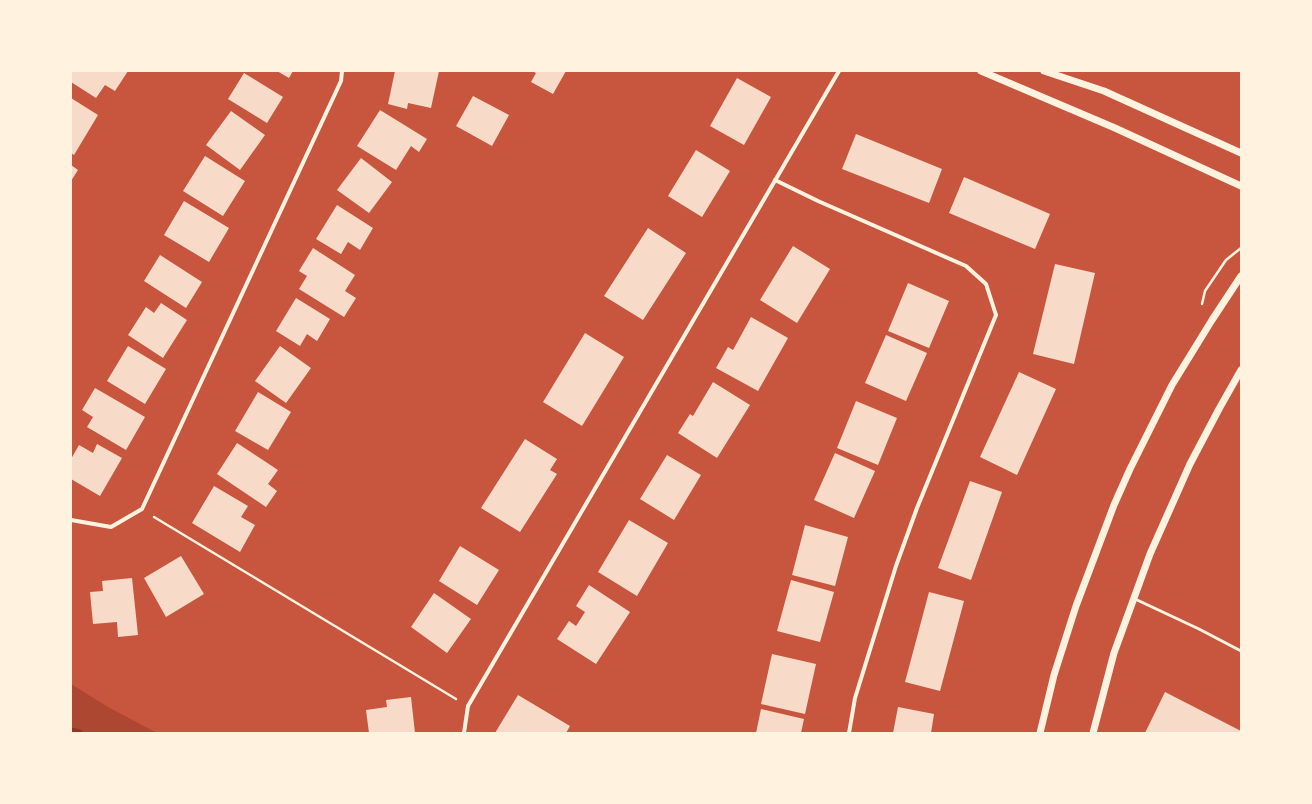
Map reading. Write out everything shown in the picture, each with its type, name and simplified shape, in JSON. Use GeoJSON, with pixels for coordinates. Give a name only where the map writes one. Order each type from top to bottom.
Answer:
{"type":"FeatureCollection","features":[{"type":"Feature","properties":{"kind":"street"},"geometry":{"type":"LineString","coordinates":[[71,520],[111,527],[142,509],[341,81],[342,71]]}},
{"type":"Feature","properties":{"kind":"street"},"geometry":{"type":"LineString","coordinates":[[464,733],[468,706],[839,71]]}},
{"type":"Feature","properties":{"kind":"street"},"geometry":{"type":"LineString","coordinates":[[981,71],[1115,128],[1241,186]]}},
{"type":"Feature","properties":{"kind":"street"},"geometry":{"type":"LineString","coordinates":[[1044,71],[1104,91],[1241,153]]}},
{"type":"Feature","properties":{"kind":"street"},"geometry":{"type":"LineString","coordinates":[[775,180],[818,201],[966,266],[986,284],[996,315],[896,566],[856,698],[849,733]]}},
{"type":"Feature","properties":{"kind":"street"},"geometry":{"type":"LineString","coordinates":[[1040,733],[1054,675],[1076,606],[1109,518],[1130,469],[1172,386],[1241,276]]}},
{"type":"Feature","properties":{"kind":"street"},"geometry":{"type":"LineString","coordinates":[[1093,733],[1114,653],[1133,598],[1164,520],[1190,464],[1241,370]]}},
{"type":"Feature","properties":{"kind":"lane"},"geometry":{"type":"LineString","coordinates":[[1133,598],[1199,629],[1241,651]]}},
{"type":"Feature","properties":{"kind":"path"},"geometry":{"type":"LineString","coordinates":[[1205,291],[1226,260],[1241,248]]}},
{"type":"Feature","properties":{"kind":"path"},"geometry":{"type":"LineString","coordinates":[[142,509],[468,706]]}},
{"type":"Feature","properties":{"kind":"shaded area"},"geometry":{"type":"Polygon","coordinates":[[[71,684],[108,707],[157,733],[71,733],[71,684]]]}},
{"type":"Feature","properties":{"kind":"building"},"geometry":{"type":"Polygon","coordinates":[[[72,71],[128,71],[115,91],[105,85],[96,98],[71,82],[72,71]]]}},
{"type":"Feature","properties":{"kind":"building"},"geometry":{"type":"Polygon","coordinates":[[[277,71],[293,71],[289,78],[277,71]]]}},
{"type":"Feature","properties":{"kind":"building"},"geometry":{"type":"Polygon","coordinates":[[[395,71],[439,71],[431,108],[408,103],[407,109],[388,104],[395,71]]]}},
{"type":"Feature","properties":{"kind":"building"},"geometry":{"type":"Polygon","coordinates":[[[532,71],[566,71],[553,94],[531,82],[536,73],[532,71]]]}},
{"type":"Feature","properties":{"kind":"building"},"geometry":{"type":"Polygon","coordinates":[[[244,73],[283,97],[267,123],[228,99],[244,73]]]}},
{"type":"Feature","properties":{"kind":"building"},"geometry":{"type":"Polygon","coordinates":[[[737,78],[771,97],[744,145],[710,126],[737,78]]]}},
{"type":"Feature","properties":{"kind":"building"},"geometry":{"type":"Polygon","coordinates":[[[473,96],[509,115],[492,146],[456,126],[473,96]]]}},
{"type":"Feature","properties":{"kind":"building"},"geometry":{"type":"Polygon","coordinates":[[[71,98],[98,115],[74,155],[71,153],[71,98]]]}},
{"type":"Feature","properties":{"kind":"building"},"geometry":{"type":"Polygon","coordinates":[[[380,110],[427,139],[419,152],[411,146],[396,170],[357,146],[380,110]]]}},
{"type":"Feature","properties":{"kind":"building"},"geometry":{"type":"Polygon","coordinates":[[[231,111],[265,135],[240,170],[206,145],[231,111]]]}},
{"type":"Feature","properties":{"kind":"building"},"geometry":{"type":"Polygon","coordinates":[[[856,134],[942,169],[929,203],[842,169],[856,134]]]}},
{"type":"Feature","properties":{"kind":"building"},"geometry":{"type":"Polygon","coordinates":[[[696,150],[730,171],[702,217],[668,196],[696,150]]]}},
{"type":"Feature","properties":{"kind":"building"},"geometry":{"type":"Polygon","coordinates":[[[205,156],[245,181],[223,216],[183,191],[205,156]]]}},
{"type":"Feature","properties":{"kind":"building"},"geometry":{"type":"Polygon","coordinates":[[[361,158],[392,182],[369,213],[337,190],[361,158]]]}},
{"type":"Feature","properties":{"kind":"building"},"geometry":{"type":"Polygon","coordinates":[[[71,165],[78,170],[71,181],[71,165]]]}},
{"type":"Feature","properties":{"kind":"building"},"geometry":{"type":"Polygon","coordinates":[[[964,177],[1050,214],[1035,249],[949,213],[964,177]]]}},
{"type":"Feature","properties":{"kind":"building"},"geometry":{"type":"Polygon","coordinates":[[[184,201],[229,228],[209,262],[164,235],[184,201]]]}},
{"type":"Feature","properties":{"kind":"building"},"geometry":{"type":"Polygon","coordinates":[[[337,205],[373,228],[360,250],[348,242],[341,254],[316,239],[337,205]]]}},
{"type":"Feature","properties":{"kind":"building"},"geometry":{"type":"Polygon","coordinates":[[[648,228],[686,253],[643,320],[604,296],[648,228]]]}},
{"type":"Feature","properties":{"kind":"building"},"geometry":{"type":"Polygon","coordinates":[[[793,246],[830,269],[797,323],[760,300],[793,246]]]}},
{"type":"Feature","properties":{"kind":"building"},"geometry":{"type":"Polygon","coordinates":[[[313,248],[355,275],[345,291],[356,298],[344,317],[299,289],[307,276],[299,271],[313,248]]]}},
{"type":"Feature","properties":{"kind":"building"},"geometry":{"type":"Polygon","coordinates":[[[160,255],[202,282],[186,308],[144,281],[160,255]]]}},
{"type":"Feature","properties":{"kind":"building"},"geometry":{"type":"Polygon","coordinates":[[[1055,264],[1095,273],[1074,364],[1033,354],[1055,264]]]}},
{"type":"Feature","properties":{"kind":"building"},"geometry":{"type":"Polygon","coordinates":[[[908,283],[949,301],[929,348],[888,331],[908,283]]]}},
{"type":"Feature","properties":{"kind":"building"},"geometry":{"type":"Polygon","coordinates":[[[296,298],[330,319],[317,341],[307,334],[300,346],[276,331],[296,298]]]}},
{"type":"Feature","properties":{"kind":"building"},"geometry":{"type":"Polygon","coordinates":[[[161,303],[187,320],[163,358],[128,335],[146,307],[154,313],[161,303]]]}},
{"type":"Feature","properties":{"kind":"building"},"geometry":{"type":"Polygon","coordinates":[[[751,317],[788,338],[758,391],[716,368],[728,347],[733,350],[751,317]]]}},
{"type":"Feature","properties":{"kind":"building"},"geometry":{"type":"Polygon","coordinates":[[[585,333],[624,357],[582,426],[543,402],[585,333]]]}},
{"type":"Feature","properties":{"kind":"building"},"geometry":{"type":"Polygon","coordinates":[[[886,335],[927,353],[906,401],[865,383],[886,335]]]}},
{"type":"Feature","properties":{"kind":"building"},"geometry":{"type":"Polygon","coordinates":[[[128,346],[166,369],[145,404],[107,381],[128,346]]]}},
{"type":"Feature","properties":{"kind":"building"},"geometry":{"type":"Polygon","coordinates":[[[280,346],[311,368],[286,403],[255,381],[280,346]]]}},
{"type":"Feature","properties":{"kind":"building"},"geometry":{"type":"Polygon","coordinates":[[[1019,372],[1056,389],[1017,475],[980,457],[1019,372]]]}},
{"type":"Feature","properties":{"kind":"building"},"geometry":{"type":"Polygon","coordinates":[[[713,382],[750,405],[717,458],[678,433],[690,414],[693,416],[713,382]]]}},
{"type":"Feature","properties":{"kind":"building"},"geometry":{"type":"Polygon","coordinates":[[[95,388],[145,417],[126,450],[87,427],[93,417],[82,410],[95,388]]]}},
{"type":"Feature","properties":{"kind":"building"},"geometry":{"type":"Polygon","coordinates":[[[258,392],[291,412],[268,450],[235,431],[258,392]]]}},
{"type":"Feature","properties":{"kind":"building"},"geometry":{"type":"Polygon","coordinates":[[[856,401],[897,418],[878,465],[837,448],[856,401]]]}},
{"type":"Feature","properties":{"kind":"building"},"geometry":{"type":"Polygon","coordinates":[[[525,439],[557,459],[550,470],[557,474],[520,532],[481,508],[525,439]]]}},
{"type":"Feature","properties":{"kind":"building"},"geometry":{"type":"Polygon","coordinates":[[[237,443],[278,470],[268,484],[277,491],[266,507],[217,474],[237,443]]]}},
{"type":"Feature","properties":{"kind":"building"},"geometry":{"type":"Polygon","coordinates":[[[97,444],[122,458],[100,496],[71,479],[71,459],[79,445],[93,453],[97,444]]]}},
{"type":"Feature","properties":{"kind":"building"},"geometry":{"type":"Polygon","coordinates":[[[835,453],[875,471],[854,518],[814,500],[835,453]]]}},
{"type":"Feature","properties":{"kind":"building"},"geometry":{"type":"Polygon","coordinates":[[[667,455],[701,475],[674,520],[640,499],[667,455]]]}},
{"type":"Feature","properties":{"kind":"building"},"geometry":{"type":"Polygon","coordinates":[[[970,481],[1002,492],[971,580],[938,568],[970,481]]]}},
{"type":"Feature","properties":{"kind":"building"},"geometry":{"type":"Polygon","coordinates":[[[214,486],[248,506],[241,517],[255,525],[240,552],[192,523],[214,486]]]}},
{"type":"Feature","properties":{"kind":"building"},"geometry":{"type":"Polygon","coordinates":[[[629,520],[668,543],[637,596],[598,572],[629,520]]]}},
{"type":"Feature","properties":{"kind":"building"},"geometry":{"type":"Polygon","coordinates":[[[805,525],[848,537],[835,586],[792,575],[805,525]]]}},
{"type":"Feature","properties":{"kind":"building"},"geometry":{"type":"Polygon","coordinates":[[[460,546],[499,570],[477,605],[439,581],[460,546]]]}},
{"type":"Feature","properties":{"kind":"building"},"geometry":{"type":"Polygon","coordinates":[[[181,556],[204,594],[166,617],[144,578],[181,556]]]}},
{"type":"Feature","properties":{"kind":"building"},"geometry":{"type":"Polygon","coordinates":[[[132,578],[138,635],[118,637],[117,622],[93,624],[90,592],[103,591],[102,581],[132,578]]]}},
{"type":"Feature","properties":{"kind":"building"},"geometry":{"type":"Polygon","coordinates":[[[791,580],[834,592],[820,642],[777,631],[791,580]]]}},
{"type":"Feature","properties":{"kind":"building"},"geometry":{"type":"Polygon","coordinates":[[[589,585],[630,612],[596,664],[557,639],[569,621],[576,626],[585,612],[576,606],[589,585]]]}},
{"type":"Feature","properties":{"kind":"building"},"geometry":{"type":"Polygon","coordinates":[[[929,592],[964,601],[940,691],[905,682],[929,592]]]}},
{"type":"Feature","properties":{"kind":"building"},"geometry":{"type":"Polygon","coordinates":[[[434,593],[471,619],[447,653],[411,627],[434,593]]]}},
{"type":"Feature","properties":{"kind":"building"},"geometry":{"type":"Polygon","coordinates":[[[772,654],[816,664],[805,714],[761,704],[772,654]]]}},
{"type":"Feature","properties":{"kind":"building"},"geometry":{"type":"Polygon","coordinates":[[[1165,692],[1241,731],[1241,733],[1145,733],[1165,692]]]}},
{"type":"Feature","properties":{"kind":"building"},"geometry":{"type":"Polygon","coordinates":[[[518,695],[570,726],[566,733],[495,733],[518,695]]]}},
{"type":"Feature","properties":{"kind":"building"},"geometry":{"type":"Polygon","coordinates":[[[411,697],[415,733],[369,733],[366,710],[387,707],[386,700],[411,697]]]}},
{"type":"Feature","properties":{"kind":"building"},"geometry":{"type":"Polygon","coordinates":[[[898,707],[934,714],[931,733],[893,733],[898,707]]]}},
{"type":"Feature","properties":{"kind":"building"},"geometry":{"type":"Polygon","coordinates":[[[761,709],[804,719],[801,733],[756,733],[761,709]]]}},
{"type":"Feature","properties":{"kind":"waterway"},"geometry":{"type":"LineString","coordinates":[[71,731],[79,733]]}}]}
